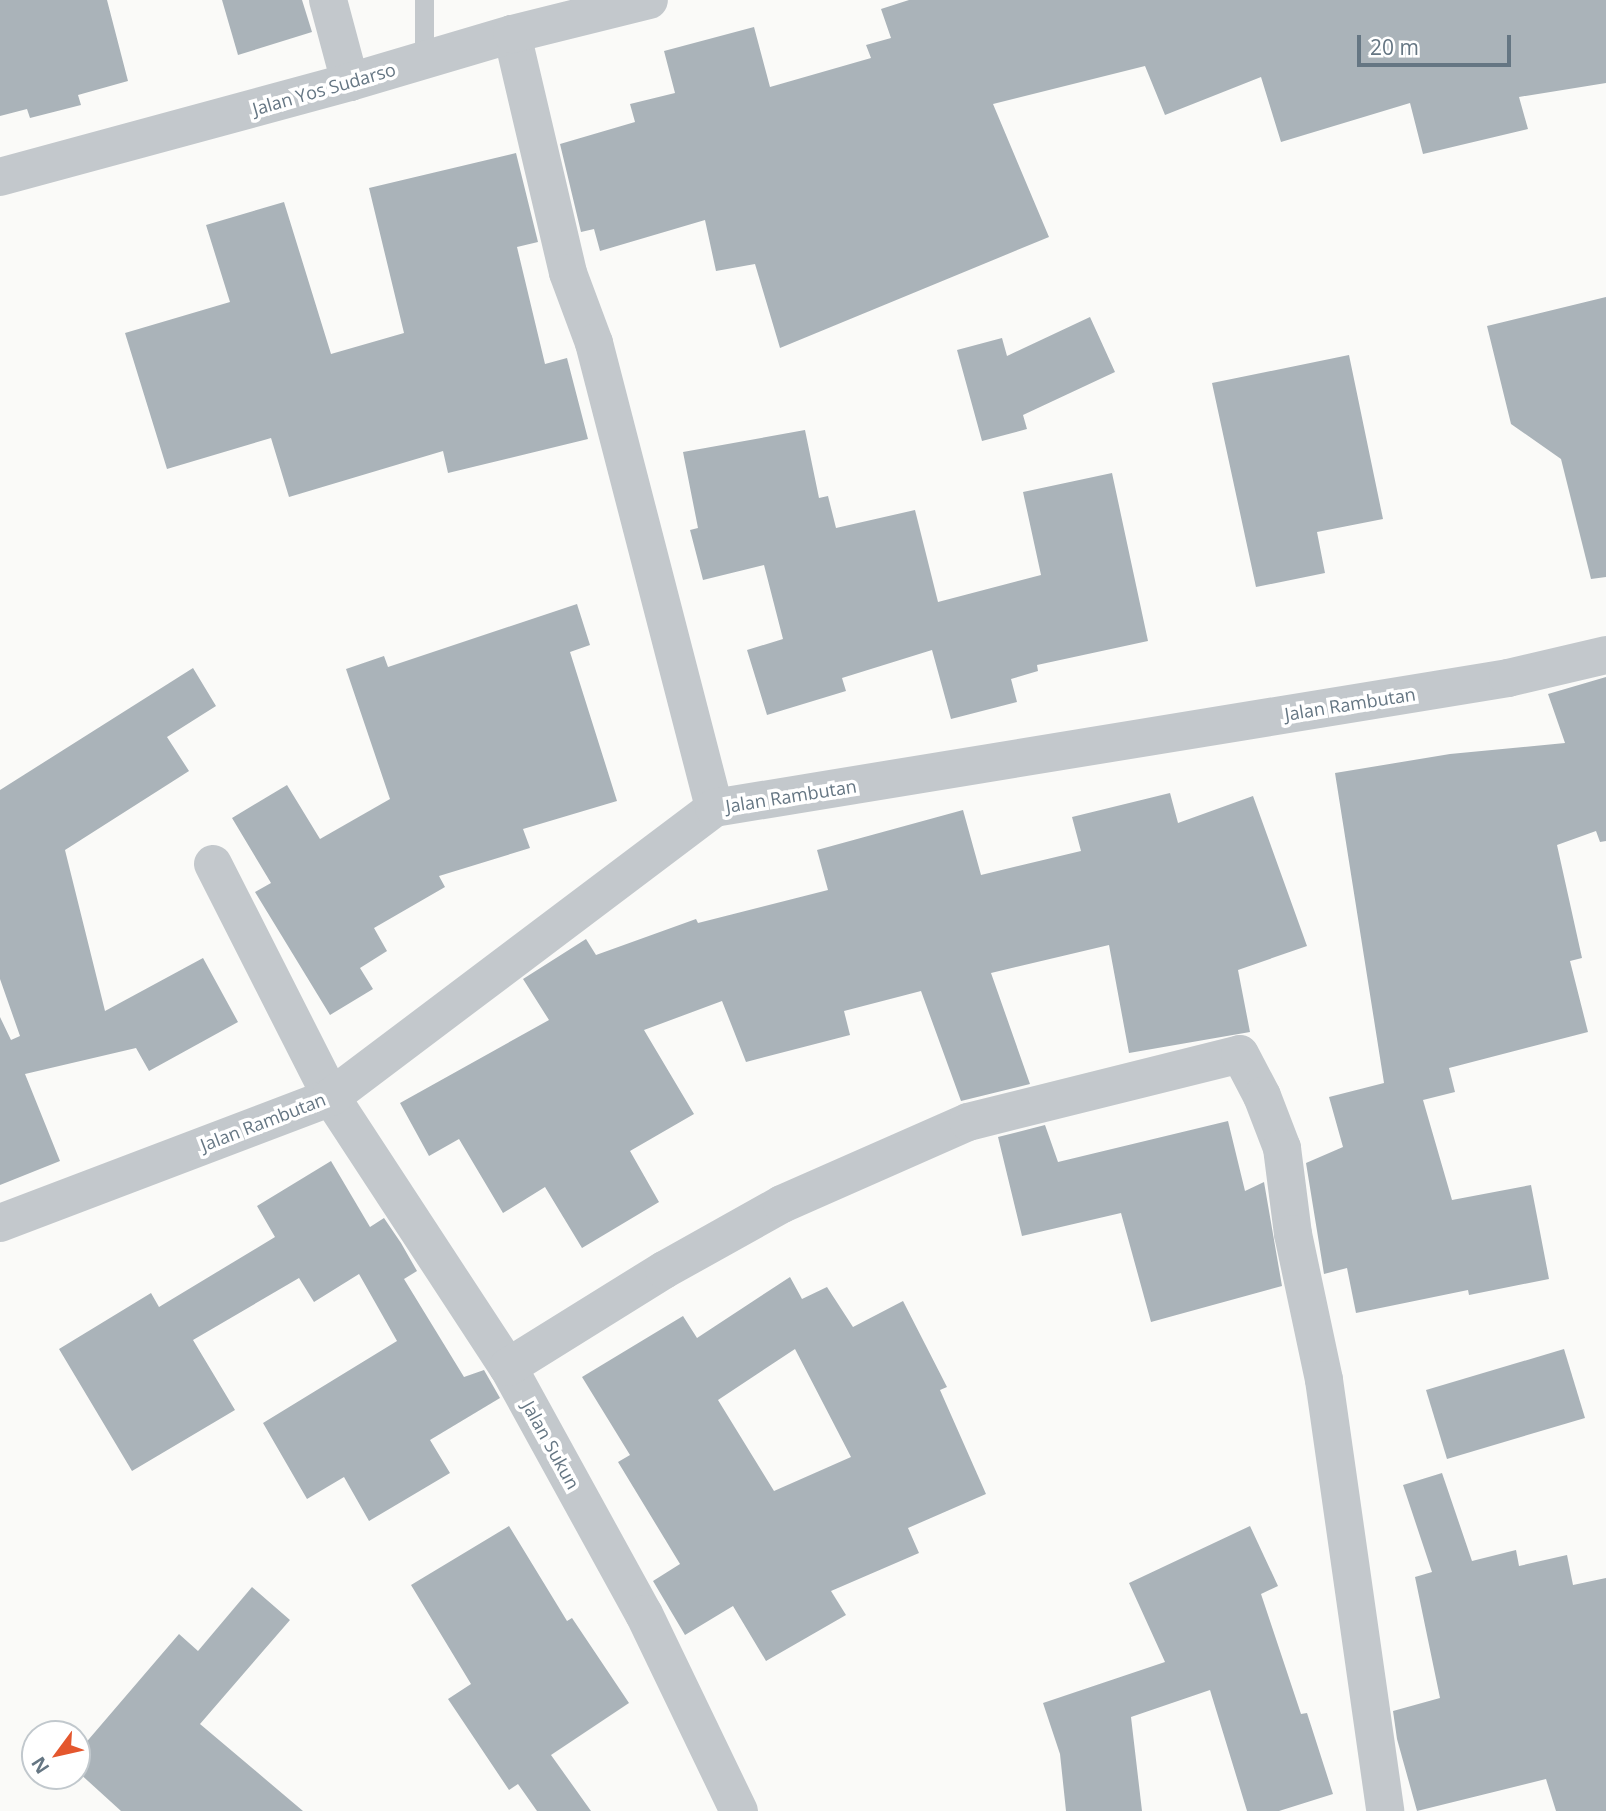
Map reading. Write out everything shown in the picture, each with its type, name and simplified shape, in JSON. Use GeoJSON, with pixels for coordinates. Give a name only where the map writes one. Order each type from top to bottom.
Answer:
{"type":"FeatureCollection","features":[{"type":"Feature","properties":{"kind":"street"},"geometry":{"type":"LineString","coordinates":[[328,0],[350,82]]}},
{"type":"Feature","properties":{"kind":"street","name":"Jalan Yos Sudarso"},"geometry":{"type":"LineString","coordinates":[[0,177],[350,82],[512,34],[649,0]]}},
{"type":"Feature","properties":{"kind":"street"},"geometry":{"type":"LineString","coordinates":[[512,34],[568,273],[594,343],[715,808]]}},
{"type":"Feature","properties":{"kind":"street","name":"Jalan Rambutan"},"geometry":{"type":"LineString","coordinates":[[0,1223],[331,1097],[715,808],[1508,678],[1606,655]]}},
{"type":"Feature","properties":{"kind":"street","name":"Jalan Sukun"},"geometry":{"type":"LineString","coordinates":[[213,864],[331,1097],[508,1367],[644,1614],[739,1811]]}},
{"type":"Feature","properties":{"kind":"street"},"geometry":{"type":"LineString","coordinates":[[508,1367],[664,1270],[782,1204],[968,1122],[1240,1054],[1262,1096],[1282,1148],[1293,1234],[1324,1380],[1385,1811]]}},
{"type":"Feature","properties":{"kind":"lane"},"geometry":{"type":"LineString","coordinates":[[424,0],[424,61]]}},
{"type":"Feature","properties":{"kind":"building"},"geometry":{"type":"Polygon","coordinates":[[[0,0],[107,0],[128,81],[78,95],[81,105],[30,118],[27,109],[0,116],[0,0]]]}},
{"type":"Feature","properties":{"kind":"building"},"geometry":{"type":"Polygon","coordinates":[[[222,0],[302,0],[312,32],[238,55],[222,0]]]}},
{"type":"Feature","properties":{"kind":"building"},"geometry":{"type":"Polygon","coordinates":[[[909,0],[1606,0],[1606,83],[1519,97],[1528,129],[1423,154],[1410,103],[1281,142],[1261,77],[1165,115],[1145,66],[993,104],[1049,237],[780,348],[755,264],[716,271],[705,220],[600,251],[594,229],[581,232],[560,144],[635,122],[630,104],[675,93],[664,51],[754,27],[770,87],[871,58],[866,45],[891,38],[881,9],[909,0]]]}},
{"type":"Feature","properties":{"kind":"building"},"geometry":{"type":"Polygon","coordinates":[[[516,153],[538,242],[517,247],[545,364],[567,358],[588,439],[448,473],[443,451],[289,497],[271,438],[167,469],[125,333],[230,302],[206,225],[284,202],[331,354],[404,333],[369,188],[516,153]]]}},
{"type":"Feature","properties":{"kind":"building"},"geometry":{"type":"Polygon","coordinates":[[[1606,297],[1606,577],[1591,579],[1561,459],[1511,424],[1487,326],[1606,297]]]}},
{"type":"Feature","properties":{"kind":"building"},"geometry":{"type":"Polygon","coordinates":[[[1090,317],[1115,372],[1023,415],[1027,429],[982,441],[957,350],[1002,338],[1007,356],[1090,317]]]}},
{"type":"Feature","properties":{"kind":"building"},"geometry":{"type":"Polygon","coordinates":[[[1349,355],[1383,519],[1317,532],[1325,573],[1256,587],[1212,383],[1349,355]]]}},
{"type":"Feature","properties":{"kind":"building"},"geometry":{"type":"Polygon","coordinates":[[[805,430],[819,498],[828,496],[836,528],[915,510],[938,602],[1041,575],[1023,492],[1112,473],[1148,641],[1037,665],[1038,671],[1011,679],[1017,702],[951,719],[932,650],[842,678],[846,691],[767,715],[747,650],[783,639],[764,565],[703,580],[690,530],[698,528],[683,452],[805,430]]]}},
{"type":"Feature","properties":{"kind":"building"},"geometry":{"type":"Polygon","coordinates":[[[577,604],[590,645],[570,652],[617,801],[523,829],[530,848],[439,876],[445,887],[374,928],[387,951],[360,968],[373,989],[330,1015],[255,892],[271,883],[232,818],[287,785],[320,839],[390,799],[346,669],[384,656],[388,667],[577,604]]]}},
{"type":"Feature","properties":{"kind":"building"},"geometry":{"type":"Polygon","coordinates":[[[193,668],[216,706],[167,737],[189,771],[65,850],[105,1011],[203,958],[238,1022],[149,1071],[136,1048],[25,1074],[60,1161],[0,1185],[0,1017],[11,1040],[20,1036],[0,979],[0,790],[193,668]]]}},
{"type":"Feature","properties":{"kind":"building"},"geometry":{"type":"Polygon","coordinates":[[[1606,677],[1606,841],[1600,842],[1596,831],[1557,845],[1582,958],[1570,961],[1588,1032],[1449,1068],[1455,1092],[1423,1100],[1452,1200],[1531,1185],[1549,1279],[1469,1295],[1468,1290],[1356,1313],[1347,1268],[1324,1274],[1306,1163],[1343,1147],[1329,1097],[1384,1083],[1335,773],[1450,754],[1565,743],[1548,694],[1606,677]]]}},
{"type":"Feature","properties":{"kind":"building"},"geometry":{"type":"Polygon","coordinates":[[[1170,793],[1178,823],[1253,796],[1307,946],[1238,970],[1250,1032],[1129,1053],[1109,945],[991,973],[1030,1084],[961,1101],[921,991],[844,1011],[850,1035],[746,1062],[722,1001],[644,1030],[694,1114],[630,1151],[659,1202],[582,1248],[545,1187],[503,1213],[459,1139],[429,1156],[400,1103],[549,1020],[523,979],[586,939],[596,955],[696,919],[698,923],[828,890],[817,850],[963,810],[981,875],[1081,851],[1072,817],[1170,793]]]}},
{"type":"Feature","properties":{"kind":"building"},"geometry":{"type":"Polygon","coordinates":[[[1228,1121],[1245,1191],[1264,1182],[1282,1286],[1151,1322],[1121,1213],[1022,1236],[998,1137],[1045,1125],[1058,1162],[1228,1121]]]}},
{"type":"Feature","properties":{"kind":"building"},"geometry":{"type":"Polygon","coordinates":[[[331,1161],[370,1227],[384,1218],[401,1243],[417,1271],[404,1279],[464,1377],[484,1370],[500,1398],[430,1440],[450,1473],[369,1521],[344,1477],[307,1499],[263,1423],[397,1341],[359,1274],[314,1302],[299,1278],[193,1340],[235,1410],[132,1471],[59,1349],[151,1293],[159,1307],[275,1237],[257,1206],[331,1161]]]}},
{"type":"Feature","properties":{"kind":"building"},"geometry":{"type":"Polygon","coordinates":[[[790,1277],[802,1299],[827,1287],[853,1327],[903,1301],[947,1387],[940,1390],[986,1494],[908,1528],[919,1553],[831,1591],[846,1615],[766,1661],[733,1606],[685,1635],[653,1581],[680,1564],[618,1462],[630,1455],[582,1377],[683,1316],[697,1338],[790,1277]],[[795,1349],[718,1400],[774,1491],[851,1457],[795,1349]]]}},
{"type":"Feature","properties":{"kind":"building"},"geometry":{"type":"Polygon","coordinates":[[[1564,1349],[1585,1418],[1447,1459],[1426,1390],[1564,1349]]]}},
{"type":"Feature","properties":{"kind":"building"},"geometry":{"type":"Polygon","coordinates":[[[1442,1473],[1472,1561],[1516,1550],[1519,1566],[1567,1555],[1573,1585],[1606,1578],[1606,1811],[1556,1811],[1546,1779],[1417,1811],[1397,1739],[1393,1711],[1440,1698],[1415,1577],[1432,1572],[1403,1485],[1442,1473]]]}},
{"type":"Feature","properties":{"kind":"building"},"geometry":{"type":"Polygon","coordinates":[[[509,1526],[567,1621],[572,1618],[629,1703],[551,1755],[591,1811],[537,1811],[518,1784],[509,1790],[448,1699],[471,1684],[411,1585],[509,1526]]]}},
{"type":"Feature","properties":{"kind":"building"},"geometry":{"type":"Polygon","coordinates":[[[1250,1526],[1278,1586],[1261,1594],[1301,1714],[1307,1713],[1333,1794],[1279,1811],[1247,1811],[1210,1690],[1131,1717],[1142,1811],[1066,1811],[1060,1754],[1043,1703],[1165,1662],[1129,1583],[1250,1526]]]}},
{"type":"Feature","properties":{"kind":"building"},"geometry":{"type":"Polygon","coordinates":[[[252,1587],[290,1620],[200,1724],[303,1811],[121,1811],[91,1784],[91,1737],[179,1634],[198,1651],[252,1587]]]}}]}
